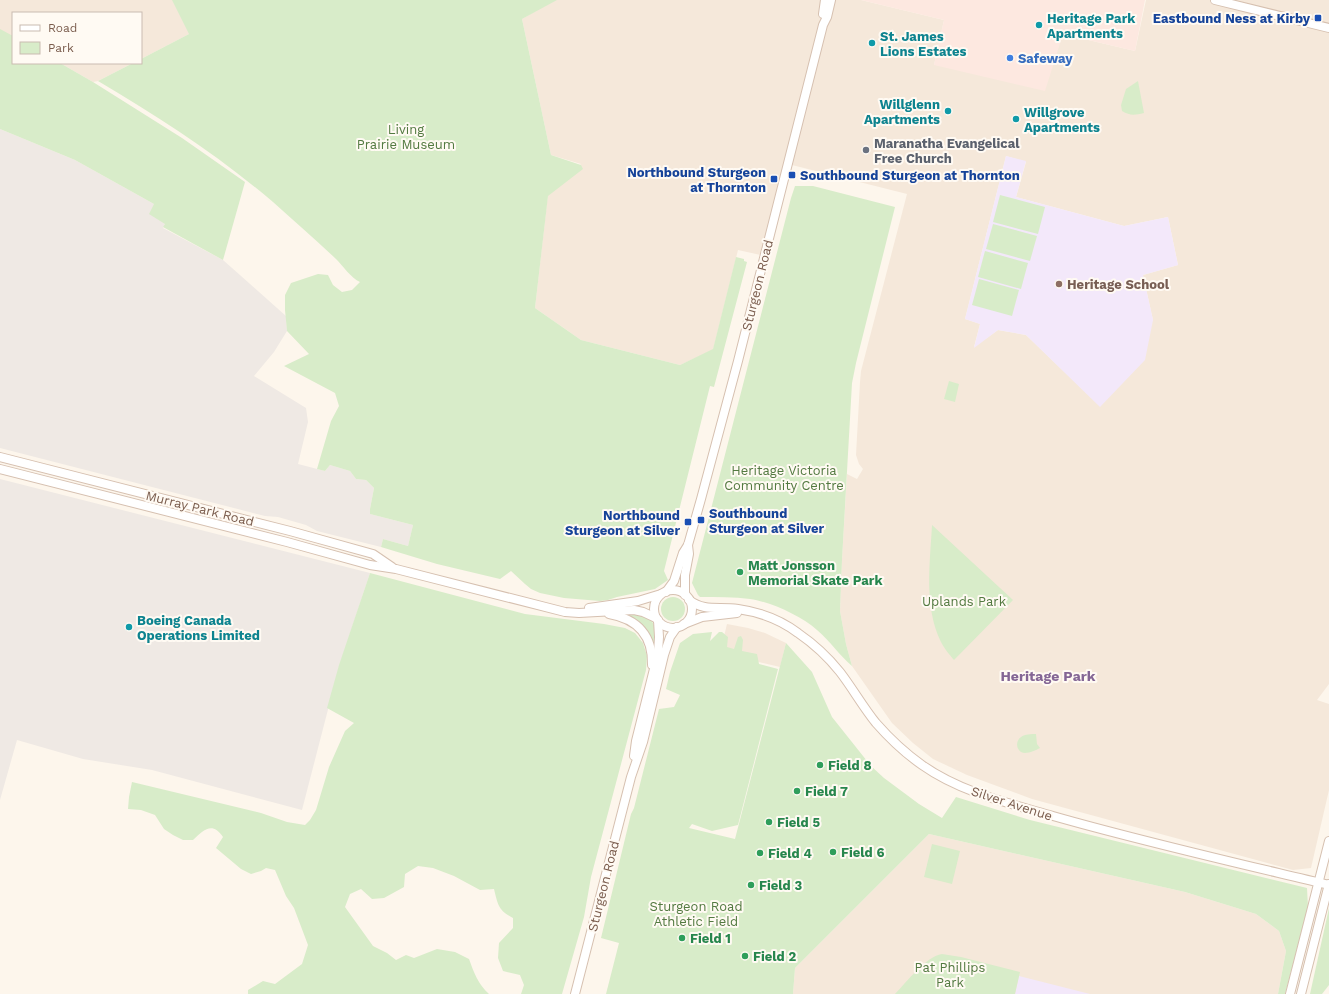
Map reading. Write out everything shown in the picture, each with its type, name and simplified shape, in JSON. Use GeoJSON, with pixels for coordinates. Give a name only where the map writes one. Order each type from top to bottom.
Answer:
{"type":"FeatureCollection","features":[{"type":"Feature","properties":{"kind":"street","name":"Sturgeon Road"},"geometry":{"type":"LineString","coordinates":[[823,25],[825,0]]}},
{"type":"Feature","properties":{"kind":"street","name":"Sturgeon Road"},"geometry":{"type":"LineString","coordinates":[[664,593],[674,581],[683,553],[688,545],[738,361],[823,25],[827,17],[831,0]]}},
{"type":"Feature","properties":{"kind":"street"},"geometry":{"type":"LineString","coordinates":[[1214,0],[1329,28]]}},
{"type":"Feature","properties":{"kind":"street","name":"Murray Park Road"},"geometry":{"type":"LineString","coordinates":[[0,457],[283,529],[373,554],[396,569]]}},
{"type":"Feature","properties":{"kind":"street","name":"Murray Park Road"},"geometry":{"type":"LineString","coordinates":[[0,469],[287,542],[370,565],[396,569],[572,613],[634,610],[643,612],[657,619]]}},
{"type":"Feature","properties":{"kind":"street","name":"Sturgeon Road"},"geometry":{"type":"LineString","coordinates":[[687,597],[685,576],[689,554],[688,545]]}},
{"type":"Feature","properties":{"kind":"street"},"geometry":{"type":"LineString","coordinates":[[676,591],[687,597],[691,606],[691,613],[688,619],[680,626],[667,627],[657,619],[654,611],[657,598],[664,593],[676,591]]}},
{"type":"Feature","properties":{"kind":"street","name":"Murray Park Road"},"geometry":{"type":"LineString","coordinates":[[546,607],[568,609],[598,607],[638,601],[664,593]]}},
{"type":"Feature","properties":{"kind":"street","name":"Silver Avenue"},"geometry":{"type":"LineString","coordinates":[[687,597],[702,607],[738,609],[772,618],[789,626],[825,655],[840,672],[875,721],[895,743],[921,764],[947,780],[979,793],[1076,823],[1318,883],[1329,884]]}},
{"type":"Feature","properties":{"kind":"street"},"geometry":{"type":"LineString","coordinates":[[596,612],[626,619],[643,631],[650,644],[652,676]]}},
{"type":"Feature","properties":{"kind":"street","name":"Silver Avenue"},"geometry":{"type":"LineString","coordinates":[[680,626],[702,617],[721,614],[756,614]]}},
{"type":"Feature","properties":{"kind":"street","name":"Sturgeon Road"},"geometry":{"type":"LineString","coordinates":[[631,777],[636,741],[659,645],[657,619]]}},
{"type":"Feature","properties":{"kind":"street","name":"Sturgeon Road"},"geometry":{"type":"LineString","coordinates":[[575,994],[631,777],[643,742],[666,648],[670,637],[680,626]]}},
{"type":"Feature","properties":{"kind":"street"},"geometry":{"type":"LineString","coordinates":[[1290,994],[1329,841]]}},
{"type":"Feature","properties":{"kind":"street"},"geometry":{"type":"LineString","coordinates":[[1301,994],[1329,884]]}},
{"type":"Feature","properties":{"kind":"shaded area"},"geometry":{"type":"Polygon","coordinates":[[[0,0],[174,0],[191,33],[142,58],[142,12],[12,12],[12,36],[0,30],[0,0]]]}},
{"type":"Feature","properties":{"kind":"shaded area"},"geometry":{"type":"Polygon","coordinates":[[[554,0],[861,0],[944,20],[934,65],[1063,34],[1135,51],[1146,0],[1329,0],[1329,684],[1317,700],[1329,704],[1329,790],[1311,868],[1293,870],[1032,799],[967,775],[933,759],[892,723],[852,666],[840,611],[847,474],[857,479],[863,469],[859,464],[856,455],[861,371],[907,194],[788,164],[765,256],[738,250],[713,350],[680,365],[581,340],[535,308],[548,194],[581,164],[551,155],[522,19],[554,0]],[[1006,156],[965,319],[980,324],[974,347],[998,330],[1026,335],[1100,406],[1153,320],[1143,275],[1178,265],[1168,217],[1124,226],[1016,197],[1026,162],[1006,156]]]}},
{"type":"Feature","properties":{"kind":"shaded area"},"geometry":{"type":"Polygon","coordinates":[[[861,0],[1145,0],[1135,51],[1063,34],[1045,91],[934,65],[944,20],[861,0]]]}},
{"type":"Feature","properties":{"kind":"shaded area"},"geometry":{"type":"Polygon","coordinates":[[[62,64],[131,64],[98,81],[93,82],[62,64]]]}},
{"type":"Feature","properties":{"kind":"shaded area"},"geometry":{"type":"Polygon","coordinates":[[[0,129],[75,160],[154,204],[165,224],[163,228],[223,260],[286,316],[287,331],[274,352],[254,376],[306,408],[308,422],[298,464],[325,471],[330,465],[350,471],[356,479],[366,480],[374,488],[370,514],[413,525],[408,546],[383,539],[381,547],[317,531],[306,525],[278,517],[265,516],[0,448],[0,129]]]}},
{"type":"Feature","properties":{"kind":"shaded area","name":"Heritage School"},"geometry":{"type":"Polygon","coordinates":[[[1006,156],[1026,161],[1016,197],[1124,226],[1168,217],[1178,265],[1143,275],[1153,320],[1145,360],[1100,407],[1026,335],[998,330],[974,348],[980,324],[965,319],[1006,156]]]}},
{"type":"Feature","properties":{"kind":"shaded area"},"geometry":{"type":"Polygon","coordinates":[[[0,479],[370,573],[339,667],[302,810],[152,770],[83,759],[17,740],[0,800],[0,479]]]}},
{"type":"Feature","properties":{"kind":"shaded area"},"geometry":{"type":"Polygon","coordinates":[[[727,624],[765,633],[786,643],[780,667],[720,653],[727,624]]]}},
{"type":"Feature","properties":{"kind":"shaded area"},"geometry":{"type":"Polygon","coordinates":[[[929,834],[1185,892],[1256,914],[1279,931],[1286,951],[1278,994],[793,994],[795,968],[929,834]]]}},
{"type":"Feature","properties":{"kind":"shaded area"},"geometry":{"type":"Polygon","coordinates":[[[1019,976],[1090,994],[1015,994],[1019,976]]]}},
{"type":"Feature","properties":{"kind":"green space","name":"Living Prairie Museum"},"geometry":{"type":"Polygon","coordinates":[[[172,0],[557,0],[522,19],[551,155],[581,165],[583,169],[548,196],[535,308],[581,340],[680,365],[713,349],[736,257],[744,259],[744,261],[747,262],[714,387],[710,386],[664,571],[668,580],[655,589],[608,600],[600,601],[564,598],[540,593],[531,589],[511,571],[500,579],[437,564],[381,547],[383,539],[408,546],[413,525],[370,514],[374,488],[366,480],[356,479],[350,471],[330,465],[325,471],[317,469],[331,421],[339,406],[335,393],[284,366],[309,354],[287,331],[285,295],[291,283],[318,274],[328,275],[333,285],[342,292],[352,290],[360,282],[353,278],[336,259],[252,185],[210,153],[166,123],[98,81],[131,64],[142,64],[142,58],[189,34],[172,0]]]}},
{"type":"Feature","properties":{"kind":"green space"},"geometry":{"type":"Polygon","coordinates":[[[0,29],[12,35],[12,64],[62,64],[182,138],[245,182],[223,260],[163,227],[165,224],[149,214],[154,204],[75,160],[0,129],[0,29]]]}},
{"type":"Feature","properties":{"kind":"green space"},"geometry":{"type":"Polygon","coordinates":[[[1138,81],[1144,113],[1135,115],[1128,114],[1122,111],[1121,105],[1126,89],[1138,81]]]}},
{"type":"Feature","properties":{"kind":"green space","name":"Heritage Victoria Community Centre"},"geometry":{"type":"Polygon","coordinates":[[[795,186],[813,186],[895,207],[852,383],[840,611],[852,666],[817,630],[794,615],[776,606],[750,599],[732,597],[700,597],[692,583],[795,186]]]}},
{"type":"Feature","properties":{"kind":"green space"},"geometry":{"type":"Polygon","coordinates":[[[1000,195],[1045,207],[1038,234],[993,222],[1000,195]]]}},
{"type":"Feature","properties":{"kind":"green space"},"geometry":{"type":"Polygon","coordinates":[[[993,224],[1037,236],[1030,261],[986,249],[993,224]]]}},
{"type":"Feature","properties":{"kind":"green space"},"geometry":{"type":"Polygon","coordinates":[[[985,251],[1028,263],[1021,289],[978,277],[985,251]]]}},
{"type":"Feature","properties":{"kind":"green space"},"geometry":{"type":"Polygon","coordinates":[[[979,279],[1019,290],[1012,316],[972,305],[979,279]]]}},
{"type":"Feature","properties":{"kind":"green space"},"geometry":{"type":"Polygon","coordinates":[[[949,381],[959,384],[955,402],[944,399],[949,381]]]}},
{"type":"Feature","properties":{"kind":"green space","name":"Uplands Park"},"geometry":{"type":"Polygon","coordinates":[[[932,525],[1013,600],[954,660],[944,648],[940,640],[932,613],[929,569],[932,525]]]}},
{"type":"Feature","properties":{"kind":"green space"},"geometry":{"type":"Polygon","coordinates":[[[370,573],[525,614],[625,628],[635,633],[643,643],[647,656],[646,670],[591,877],[584,917],[562,994],[521,994],[524,985],[520,975],[503,971],[498,958],[499,943],[513,928],[513,918],[501,910],[494,889],[480,890],[454,876],[433,868],[418,866],[405,874],[404,887],[384,898],[372,899],[361,889],[350,894],[345,907],[373,946],[387,953],[396,960],[406,955],[414,958],[437,949],[455,952],[469,959],[479,982],[489,994],[248,994],[248,990],[263,981],[275,984],[302,964],[308,945],[294,908],[286,896],[275,870],[266,868],[251,874],[241,869],[216,848],[223,837],[215,829],[212,828],[204,830],[193,840],[183,840],[164,829],[155,815],[141,810],[128,809],[132,782],[261,813],[287,822],[305,825],[316,810],[329,767],[345,731],[354,723],[327,708],[339,665],[370,573]]]}},
{"type":"Feature","properties":{"kind":"green space"},"geometry":{"type":"Polygon","coordinates":[[[673,597],[681,601],[685,609],[681,617],[673,621],[665,617],[661,609],[665,601],[673,597]]]}},
{"type":"Feature","properties":{"kind":"green space"},"geometry":{"type":"Polygon","coordinates":[[[629,616],[645,616],[653,622],[656,647],[654,647],[645,629],[629,616]]]}},
{"type":"Feature","properties":{"kind":"green space","name":"Sturgeon Road Athletic Field"},"geometry":{"type":"Polygon","coordinates":[[[712,632],[710,641],[719,632],[722,632],[728,637],[727,647],[734,649],[738,637],[741,636],[743,640],[742,651],[757,654],[759,664],[778,669],[738,825],[712,831],[692,824],[689,828],[735,839],[786,643],[812,672],[832,717],[871,766],[884,778],[919,804],[942,818],[956,797],[1030,820],[1307,888],[1308,907],[1285,994],[1278,994],[1286,951],[1279,931],[1256,914],[1185,892],[929,834],[795,968],[793,994],[606,994],[619,943],[601,938],[631,814],[634,808],[659,709],[674,707],[680,695],[666,689],[680,643],[693,634],[712,632]]]}},
{"type":"Feature","properties":{"kind":"green space"},"geometry":{"type":"Polygon","coordinates":[[[1036,734],[1037,744],[1040,748],[1027,753],[1022,753],[1017,747],[1019,739],[1024,735],[1036,734]]]}},
{"type":"Feature","properties":{"kind":"green space"},"geometry":{"type":"Polygon","coordinates":[[[932,844],[960,851],[952,884],[924,877],[932,844]]]}},
{"type":"Feature","properties":{"kind":"green space"},"geometry":{"type":"Polygon","coordinates":[[[1329,908],[1329,985],[1322,994],[1310,994],[1329,908]]]}},
{"type":"Feature","properties":{"kind":"green space","name":"Pat Phillips Park"},"geometry":{"type":"Polygon","coordinates":[[[942,954],[961,957],[1020,972],[1015,994],[895,994],[923,965],[929,960],[942,954]]]}},
{"type":"Feature","properties":{"kind":"place","name":"Eastbound Ness at Kirby"},"geometry":{"type":"Point","coordinates":[1318,18]}},
{"type":"Feature","properties":{"kind":"place","name":"Heritage Park Apartments"},"geometry":{"type":"Point","coordinates":[1039,25]}},
{"type":"Feature","properties":{"kind":"place","name":"St. James Lions Estates"},"geometry":{"type":"Point","coordinates":[872,43]}},
{"type":"Feature","properties":{"kind":"place","name":"Safeway"},"geometry":{"type":"Point","coordinates":[1010,58]}},
{"type":"Feature","properties":{"kind":"place","name":"Willglenn Apartments"},"geometry":{"type":"Point","coordinates":[948,111]}},
{"type":"Feature","properties":{"kind":"place","name":"Willgrove Apartments"},"geometry":{"type":"Point","coordinates":[1016,119]}},
{"type":"Feature","properties":{"kind":"place","name":"Maranatha Evangelical Free Church"},"geometry":{"type":"Point","coordinates":[866,150]}},
{"type":"Feature","properties":{"kind":"place","name":"Southbound Sturgeon at Thornton"},"geometry":{"type":"Point","coordinates":[792,175]}},
{"type":"Feature","properties":{"kind":"place","name":"Northbound Sturgeon at Thornton"},"geometry":{"type":"Point","coordinates":[774,179]}},
{"type":"Feature","properties":{"kind":"place","name":"Heritage School"},"geometry":{"type":"Point","coordinates":[1059,284]}},
{"type":"Feature","properties":{"kind":"place","name":"Southbound Sturgeon at Silver"},"geometry":{"type":"Point","coordinates":[701,520]}},
{"type":"Feature","properties":{"kind":"place","name":"Northbound Sturgeon at Silver"},"geometry":{"type":"Point","coordinates":[688,522]}},
{"type":"Feature","properties":{"kind":"place","name":"Matt Jonsson Memorial Skate Park"},"geometry":{"type":"Point","coordinates":[740,572]}},
{"type":"Feature","properties":{"kind":"place","name":"Boeing Canada Operations Limited"},"geometry":{"type":"Point","coordinates":[129,627]}},
{"type":"Feature","properties":{"kind":"place","name":"Field 8"},"geometry":{"type":"Point","coordinates":[820,765]}},
{"type":"Feature","properties":{"kind":"place","name":"Field 7"},"geometry":{"type":"Point","coordinates":[797,791]}},
{"type":"Feature","properties":{"kind":"place","name":"Field 5"},"geometry":{"type":"Point","coordinates":[769,822]}},
{"type":"Feature","properties":{"kind":"place","name":"Field 6"},"geometry":{"type":"Point","coordinates":[833,852]}},
{"type":"Feature","properties":{"kind":"place","name":"Field 4"},"geometry":{"type":"Point","coordinates":[760,853]}},
{"type":"Feature","properties":{"kind":"place","name":"Field 3"},"geometry":{"type":"Point","coordinates":[751,885]}},
{"type":"Feature","properties":{"kind":"place","name":"Field 1"},"geometry":{"type":"Point","coordinates":[682,938]}},
{"type":"Feature","properties":{"kind":"place","name":"Field 2"},"geometry":{"type":"Point","coordinates":[745,956]}},
{"type":"Feature","properties":{"kind":"district","name":"Heritage Park"},"geometry":{"type":"Point","coordinates":[1048,676]}}]}
